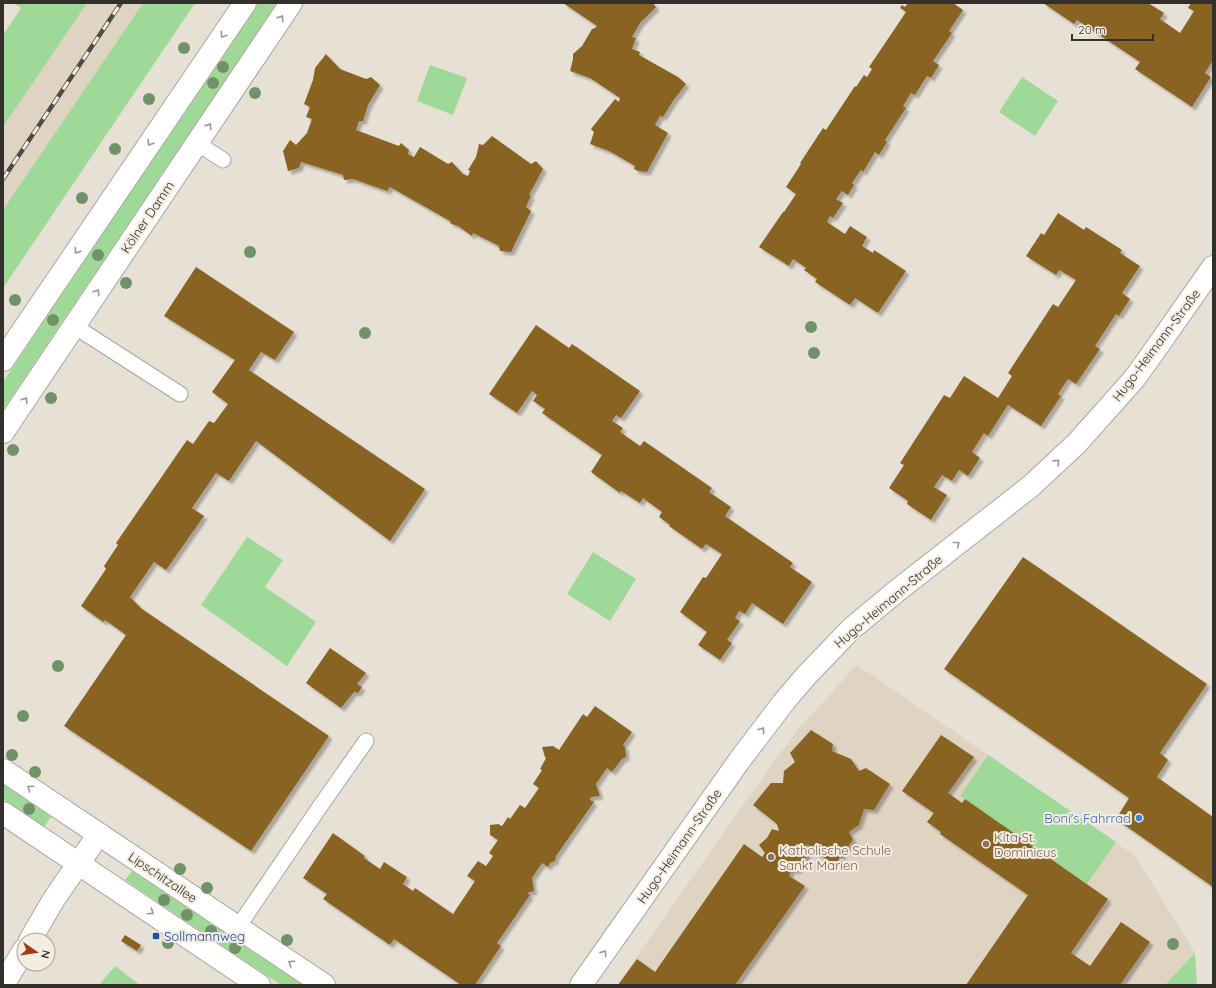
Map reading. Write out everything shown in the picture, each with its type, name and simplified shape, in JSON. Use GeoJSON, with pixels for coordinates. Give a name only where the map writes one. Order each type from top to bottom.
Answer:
{"type":"FeatureCollection","features":[{"type":"Feature","properties":{"kind":"street"},"geometry":{"type":"LineString","coordinates":[[3,360],[245,3]]}},
{"type":"Feature","properties":{"kind":"street","name":"Kölner Damm"},"geometry":{"type":"LineString","coordinates":[[3,432],[291,3]]}},
{"type":"Feature","properties":{"kind":"street","name":"Hugo-Heimann-Straße"},"geometry":{"type":"LineString","coordinates":[[581,985],[742,756],[774,713],[805,677],[851,629],[874,609],[1031,486],[1077,443],[1138,373],[1213,267]]}},
{"type":"Feature","properties":{"kind":"street","name":"Lipschitzallee"},"geometry":{"type":"LineString","coordinates":[[3,770],[324,985]]}},
{"type":"Feature","properties":{"kind":"street"},"geometry":{"type":"LineString","coordinates":[[3,813],[259,985]]}},
{"type":"Feature","properties":{"kind":"street"},"geometry":{"type":"LineString","coordinates":[[35,932],[54,899],[99,834]]}},
{"type":"Feature","properties":{"kind":"street"},"geometry":{"type":"LineString","coordinates":[[3,985],[16,963]]}},
{"type":"Feature","properties":{"kind":"lane"},"geometry":{"type":"LineString","coordinates":[[197,143],[223,160]]}},
{"type":"Feature","properties":{"kind":"lane"},"geometry":{"type":"LineString","coordinates":[[74,326],[180,394]]}},
{"type":"Feature","properties":{"kind":"lane"},"geometry":{"type":"LineString","coordinates":[[238,927],[366,741]]}},
{"type":"Feature","properties":{"kind":"shaded area"},"geometry":{"type":"Polygon","coordinates":[[[87,3],[143,3],[3,210],[3,127],[87,3]]]}},
{"type":"Feature","properties":{"kind":"shaded area"},"geometry":{"type":"Polygon","coordinates":[[[857,665],[1135,856],[1195,953],[1165,985],[617,985],[767,771],[800,727],[857,665]]]}},
{"type":"Feature","properties":{"kind":"green space"},"geometry":{"type":"Polygon","coordinates":[[[14,3],[87,3],[3,127],[3,35],[21,8],[14,3]]]}},
{"type":"Feature","properties":{"kind":"green space"},"geometry":{"type":"Polygon","coordinates":[[[143,3],[195,3],[3,288],[3,210],[143,3]]]}},
{"type":"Feature","properties":{"kind":"green space"},"geometry":{"type":"Polygon","coordinates":[[[258,3],[277,3],[3,410],[3,382],[258,3]]]}},
{"type":"Feature","properties":{"kind":"green space"},"geometry":{"type":"Polygon","coordinates":[[[430,65],[467,78],[453,115],[417,101],[430,65]]]}},
{"type":"Feature","properties":{"kind":"green space"},"geometry":{"type":"Polygon","coordinates":[[[1022,77],[1058,101],[1035,136],[999,112],[1022,77]]]}},
{"type":"Feature","properties":{"kind":"green space"},"geometry":{"type":"Polygon","coordinates":[[[247,537],[283,560],[265,587],[316,622],[287,666],[201,605],[247,537]]]}},
{"type":"Feature","properties":{"kind":"green space"},"geometry":{"type":"Polygon","coordinates":[[[593,552],[636,579],[610,621],[567,594],[593,552]]]}},
{"type":"Feature","properties":{"kind":"green space"},"geometry":{"type":"Polygon","coordinates":[[[988,755],[1116,842],[1087,884],[960,796],[988,755]]]}},
{"type":"Feature","properties":{"kind":"green space"},"geometry":{"type":"Polygon","coordinates":[[[3,784],[51,817],[44,827],[3,799],[3,784]]]}},
{"type":"Feature","properties":{"kind":"green space"},"geometry":{"type":"Polygon","coordinates":[[[132,871],[303,985],[281,985],[125,880],[132,871]]]}},
{"type":"Feature","properties":{"kind":"green space"},"geometry":{"type":"Polygon","coordinates":[[[1195,953],[1197,985],[1165,985],[1195,953]]]}},
{"type":"Feature","properties":{"kind":"green space"},"geometry":{"type":"Polygon","coordinates":[[[115,966],[140,985],[99,985],[115,966]]]}},
{"type":"Feature","properties":{"kind":"building"},"geometry":{"type":"Polygon","coordinates":[[[563,3],[653,3],[656,7],[640,23],[632,37],[636,38],[632,49],[640,52],[639,55],[678,77],[686,84],[663,117],[660,116],[655,125],[668,133],[647,172],[638,171],[634,169],[635,166],[609,151],[590,144],[594,132],[591,129],[615,99],[619,102],[620,98],[590,78],[570,71],[573,54],[582,46],[592,29],[597,26],[563,3]]]}},
{"type":"Feature","properties":{"kind":"building"},"geometry":{"type":"Polygon","coordinates":[[[908,3],[953,3],[963,10],[949,31],[952,33],[933,61],[939,65],[931,78],[927,76],[915,95],[911,93],[903,106],[906,108],[885,140],[887,142],[879,155],[875,152],[863,172],[861,170],[852,183],[854,185],[848,195],[842,191],[836,199],[843,203],[833,218],[830,216],[827,222],[845,234],[850,226],[867,237],[862,246],[873,253],[874,250],[906,271],[878,313],[855,298],[850,305],[815,282],[817,279],[804,270],[806,268],[793,259],[789,266],[759,247],[796,194],[786,187],[801,164],[800,163],[823,128],[826,130],[855,86],[856,87],[864,75],[867,77],[872,69],[869,67],[906,12],[900,8],[902,5],[905,7],[908,3]]]}},
{"type":"Feature","properties":{"kind":"building"},"geometry":{"type":"Polygon","coordinates":[[[1043,3],[1148,3],[1164,13],[1160,19],[1180,33],[1194,11],[1188,8],[1191,3],[1213,3],[1213,60],[1205,73],[1211,77],[1192,107],[1135,69],[1140,62],[1077,20],[1074,24],[1043,3]]]}},
{"type":"Feature","properties":{"kind":"building"},"geometry":{"type":"Polygon","coordinates":[[[326,54],[340,69],[366,79],[371,77],[380,85],[368,105],[363,121],[359,121],[356,130],[399,146],[401,143],[409,150],[408,154],[414,157],[420,147],[448,164],[452,162],[463,174],[468,176],[470,171],[468,170],[476,157],[479,144],[483,145],[492,136],[531,164],[536,161],[543,169],[529,195],[531,196],[526,207],[531,211],[511,252],[500,251],[499,246],[473,233],[472,236],[458,226],[451,224],[450,221],[390,187],[387,191],[353,179],[344,180],[343,175],[301,162],[299,168],[288,171],[283,151],[290,140],[296,145],[307,133],[312,119],[306,117],[310,107],[304,104],[313,80],[315,68],[326,54]]]}},
{"type":"Feature","properties":{"kind":"building"},"geometry":{"type":"Polygon","coordinates":[[[1058,213],[1084,230],[1086,227],[1122,250],[1120,253],[1140,266],[1122,293],[1130,299],[1119,316],[1116,314],[1095,346],[1100,349],[1076,384],[1068,379],[1058,394],[1061,396],[1041,426],[1008,405],[988,436],[984,433],[972,452],[980,458],[968,476],[959,470],[952,481],[942,475],[934,487],[947,495],[931,520],[907,504],[908,501],[889,488],[904,465],[900,463],[944,395],[950,398],[964,376],[998,398],[1012,376],[1008,373],[1053,304],[1058,307],[1076,280],[1059,270],[1056,275],[1026,256],[1041,233],[1044,235],[1058,213]]]}},
{"type":"Feature","properties":{"kind":"building"},"geometry":{"type":"Polygon","coordinates":[[[196,267],[294,332],[275,360],[261,352],[249,370],[425,489],[390,541],[256,441],[229,481],[216,473],[192,508],[204,516],[166,570],[154,562],[130,597],[142,609],[329,736],[251,851],[64,726],[126,635],[105,620],[103,622],[81,606],[106,569],[104,566],[118,545],[116,543],[187,440],[193,444],[209,421],[214,423],[228,404],[212,392],[235,360],[164,316],[196,267]]]}},
{"type":"Feature","properties":{"kind":"building"},"geometry":{"type":"Polygon","coordinates":[[[536,325],[569,348],[572,344],[640,391],[621,418],[616,415],[612,421],[623,428],[620,432],[640,446],[644,441],[712,488],[709,492],[731,507],[725,516],[793,563],[790,567],[812,582],[783,624],[752,603],[745,614],[739,611],[735,618],[740,621],[727,640],[732,643],[720,660],[698,645],[707,632],[680,612],[703,577],[706,578],[722,554],[706,544],[702,549],[669,526],[670,525],[659,517],[662,512],[643,498],[640,503],[621,491],[620,493],[591,472],[602,455],[542,413],[545,409],[533,401],[537,395],[532,391],[517,413],[489,394],[536,325]]]}},
{"type":"Feature","properties":{"kind":"building"},"geometry":{"type":"Polygon","coordinates":[[[1023,557],[1207,684],[1160,753],[1168,760],[1157,777],[1213,817],[1213,887],[1116,819],[1129,798],[944,669],[1023,557]]]}},
{"type":"Feature","properties":{"kind":"building"},"geometry":{"type":"Polygon","coordinates":[[[330,648],[366,673],[357,684],[362,687],[358,693],[354,692],[341,708],[306,683],[330,648]]]}},
{"type":"Feature","properties":{"kind":"building"},"geometry":{"type":"Polygon","coordinates":[[[595,706],[632,732],[623,745],[625,747],[626,757],[622,759],[612,772],[607,768],[596,784],[600,796],[591,797],[590,800],[594,802],[556,856],[555,861],[550,863],[548,867],[542,863],[532,878],[534,891],[527,893],[530,895],[497,943],[501,946],[475,985],[461,985],[394,939],[390,945],[323,899],[327,894],[303,878],[333,833],[380,869],[384,862],[407,877],[403,884],[413,891],[415,888],[453,914],[475,881],[467,876],[478,861],[486,866],[493,856],[489,853],[498,840],[490,835],[490,825],[498,824],[502,826],[508,817],[510,819],[520,805],[525,808],[539,788],[533,784],[542,770],[540,769],[546,758],[542,747],[553,746],[559,750],[583,714],[587,717],[595,706]]]}},
{"type":"Feature","properties":{"kind":"building","name":"Katholische Schule Sankt Marien"},"geometry":{"type":"Polygon","coordinates":[[[811,730],[833,744],[832,751],[851,759],[859,771],[866,768],[890,784],[874,810],[864,809],[859,825],[849,832],[853,840],[835,864],[808,848],[809,844],[804,847],[808,854],[803,864],[797,870],[791,870],[789,876],[805,886],[735,985],[618,985],[637,959],[655,972],[744,844],[762,857],[765,853],[759,845],[767,838],[772,829],[779,831],[777,824],[753,805],[771,783],[783,783],[784,771],[795,762],[790,753],[811,730]]]}},
{"type":"Feature","properties":{"kind":"building"},"geometry":{"type":"Polygon","coordinates":[[[941,735],[974,757],[948,793],[962,803],[965,799],[1108,899],[1071,953],[1090,966],[1121,922],[1150,942],[1120,985],[966,985],[1028,895],[940,834],[941,832],[927,822],[934,813],[902,791],[941,735]]]}},
{"type":"Feature","properties":{"kind":"building"},"geometry":{"type":"Polygon","coordinates":[[[125,935],[141,945],[137,951],[121,941],[125,935]]]}},
{"type":"Feature","properties":{"kind":"railway"},"geometry":{"type":"LineString","coordinates":[[3,179],[121,3]]}},
{"type":"Feature","properties":{"kind":"place","name":"Boni's Fahrrad"},"geometry":{"type":"Point","coordinates":[1139,818]}},
{"type":"Feature","properties":{"kind":"place","name":"Kita St. Dominicus"},"geometry":{"type":"Point","coordinates":[986,844]}},
{"type":"Feature","properties":{"kind":"place","name":"Katholische Schule Sankt Marien"},"geometry":{"type":"Point","coordinates":[771,857]}},
{"type":"Feature","properties":{"kind":"place","name":"Sollmannweg"},"geometry":{"type":"Point","coordinates":[156,936]}}]}
